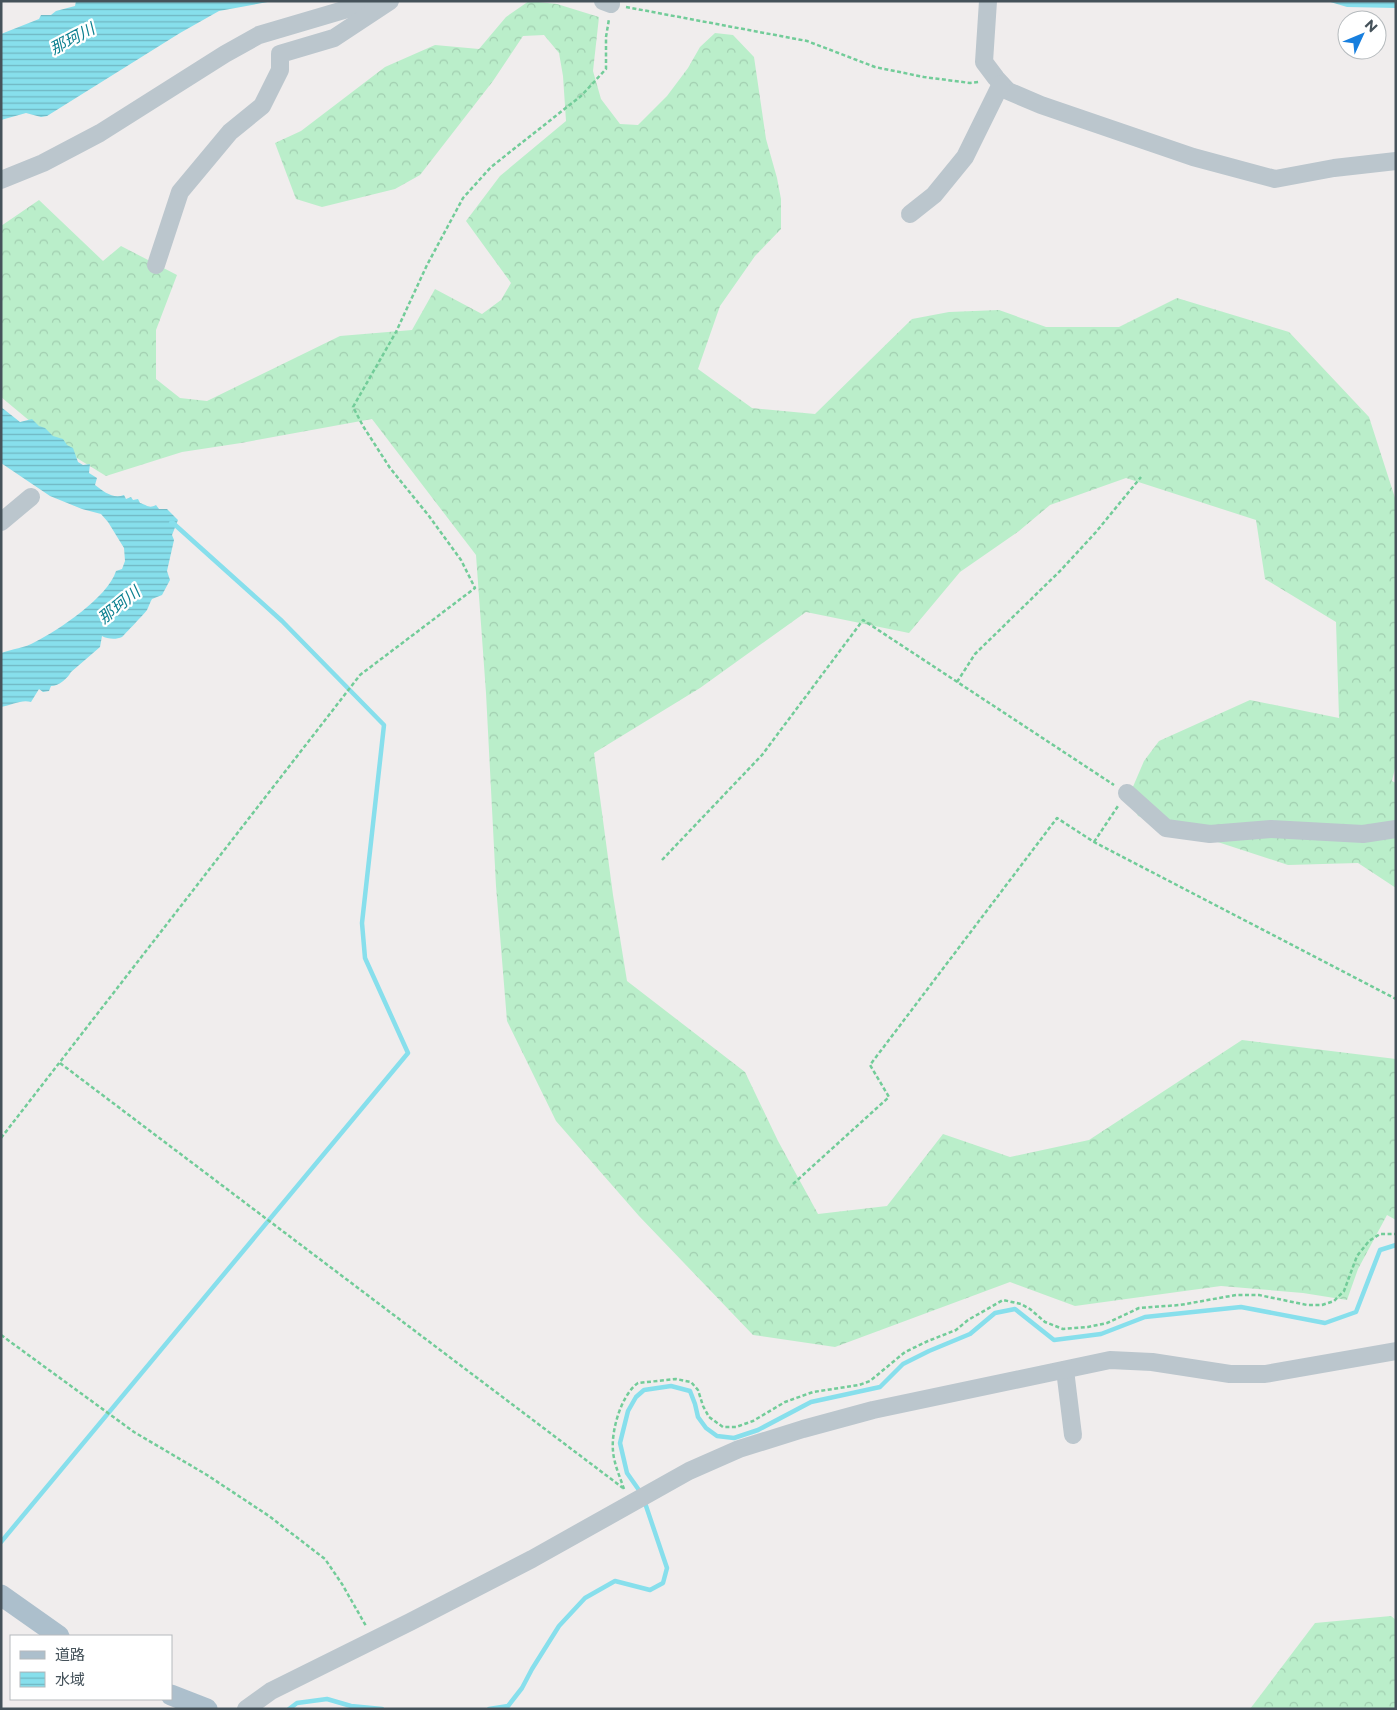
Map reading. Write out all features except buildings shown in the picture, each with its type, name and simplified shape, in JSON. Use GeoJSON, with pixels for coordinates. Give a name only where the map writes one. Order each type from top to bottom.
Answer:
{"type":"FeatureCollection","features":[{"type":"Feature","properties":{"kind":"main road"},"geometry":{"type":"LineString","coordinates":[[1,1595],[59,1635]]}},
{"type":"Feature","properties":{"kind":"main road"},"geometry":{"type":"LineString","coordinates":[[172,1695],[206,1709]]}},
{"type":"Feature","properties":{"kind":"street"},"geometry":{"type":"LineString","coordinates":[[1,180],[43,163],[100,133],[225,54],[259,35],[374,1]]}},
{"type":"Feature","properties":{"kind":"street"},"geometry":{"type":"LineString","coordinates":[[156,265],[180,192],[230,132],[262,106],[280,70],[280,54],[334,38],[390,1]]}},
{"type":"Feature","properties":{"kind":"street"},"geometry":{"type":"LineString","coordinates":[[988,1],[984,62],[1008,91],[1041,105],[1193,157],[1275,179],[1334,168],[1396,161]]}},
{"type":"Feature","properties":{"kind":"street"},"geometry":{"type":"LineString","coordinates":[[910,214],[934,195],[965,157],[999,81]]}},
{"type":"Feature","properties":{"kind":"street"},"geometry":{"type":"LineString","coordinates":[[1,522],[31,497]]}},
{"type":"Feature","properties":{"kind":"street"},"geometry":{"type":"LineString","coordinates":[[1127,793],[1166,828],[1210,834],[1270,829],[1363,834],[1396,830]]}},
{"type":"Feature","properties":{"kind":"street"},"geometry":{"type":"LineString","coordinates":[[246,1709],[271,1691],[532,1559],[630,1495],[739,1449],[873,1410],[1110,1360],[1152,1362],[1230,1374],[1265,1374],[1396,1351]]}},
{"type":"Feature","properties":{"kind":"street"},"geometry":{"type":"LineString","coordinates":[[1065,1370],[1072,1435]]}},
{"type":"Feature","properties":{"kind":"path"},"geometry":{"type":"LineString","coordinates":[[1,1138],[360,675],[475,588],[461,560],[429,516],[390,468],[353,407],[396,332],[427,265],[462,198],[491,167],[581,96],[606,69],[607,3],[695,18],[807,41],[876,67],[924,77],[970,83],[999,81]]}},
{"type":"Feature","properties":{"kind":"path"},"geometry":{"type":"LineString","coordinates":[[956,682],[975,654],[1061,570],[1096,532],[1141,477]]}},
{"type":"Feature","properties":{"kind":"path"},"geometry":{"type":"LineString","coordinates":[[662,860],[762,755],[863,620],[1127,793],[1094,842]]}},
{"type":"Feature","properties":{"kind":"path"},"geometry":{"type":"LineString","coordinates":[[793,1184],[889,1097],[870,1065],[1057,818],[1094,842],[1396,999]]}},
{"type":"Feature","properties":{"kind":"path"},"geometry":{"type":"LineString","coordinates":[[60,1062],[630,1495]]}},
{"type":"Feature","properties":{"kind":"path"},"geometry":{"type":"LineString","coordinates":[[630,1495],[613,1452],[613,1441],[616,1423],[624,1399],[633,1386],[638,1383],[676,1379],[691,1382],[698,1390],[709,1417],[716,1424],[723,1427],[736,1428],[753,1421],[784,1402],[813,1392],[859,1385],[870,1381],[914,1347],[956,1330],[968,1320],[1003,1300],[1021,1304],[1045,1322],[1063,1329],[1107,1323],[1139,1308],[1180,1305],[1236,1295],[1259,1295],[1307,1305],[1322,1306],[1330,1304],[1344,1290],[1354,1262],[1365,1246],[1380,1234],[1396,1234]]}},
{"type":"Feature","properties":{"kind":"path"},"geometry":{"type":"LineString","coordinates":[[1,1335],[134,1432],[207,1475],[269,1516],[325,1559],[342,1584],[374,1640]]}},
{"type":"Feature","properties":{"kind":"green space"},"geometry":{"type":"Polygon","coordinates":[[[529,1],[557,4],[599,17],[593,71],[601,99],[620,124],[638,125],[667,96],[688,68],[700,47],[715,33],[733,35],[754,57],[766,139],[781,199],[781,229],[755,256],[720,306],[698,369],[752,408],[815,414],[912,319],[949,312],[999,310],[1046,327],[1119,327],[1177,298],[1289,332],[1369,417],[1396,501],[1396,764],[1392,781],[1396,783],[1396,888],[1358,863],[1288,865],[1138,816],[1129,796],[1144,761],[1159,741],[1250,700],[1339,718],[1336,622],[1265,579],[1256,520],[1126,478],[1050,505],[1019,531],[960,572],[909,633],[806,612],[700,688],[594,753],[613,895],[627,981],[745,1072],[778,1141],[818,1214],[887,1206],[943,1134],[1010,1157],[1089,1140],[1242,1040],[1396,1059],[1396,1220],[1387,1215],[1358,1269],[1347,1300],[1303,1293],[1221,1286],[1075,1306],[1010,1282],[835,1347],[753,1335],[639,1216],[556,1121],[507,1021],[496,886],[486,693],[476,555],[372,419],[182,452],[106,476],[67,452],[1,397],[1,226],[39,200],[103,261],[121,246],[177,275],[156,330],[156,379],[180,398],[207,401],[340,336],[412,330],[435,289],[482,314],[501,300],[511,283],[466,221],[500,176],[566,121],[563,76],[559,53],[544,35],[523,36],[493,81],[420,175],[395,189],[322,207],[296,199],[275,143],[301,131],[385,67],[435,45],[479,49],[506,17],[529,1]]]}},
{"type":"Feature","properties":{"kind":"green space"},"geometry":{"type":"Polygon","coordinates":[[[1391,1616],[1396,1620],[1396,1709],[1250,1709],[1315,1623],[1391,1616]]]}},
{"type":"Feature","properties":{"kind":"water","name":"那珂川"},"geometry":{"type":"Polygon","coordinates":[[[76,1],[273,1],[219,11],[180,33],[47,116],[41,117],[26,113],[1,120],[1,34],[39,19],[41,15],[51,15],[56,11],[75,6],[76,1]]]}},
{"type":"Feature","properties":{"kind":"water"},"geometry":{"type":"Polygon","coordinates":[[[1327,1],[1396,1],[1396,8],[1347,7],[1327,1]]]}},
{"type":"Feature","properties":{"kind":"water","name":"那珂川"},"geometry":{"type":"Polygon","coordinates":[[[1,407],[20,422],[32,419],[53,436],[63,439],[67,445],[73,448],[78,462],[83,465],[90,464],[89,473],[97,478],[95,485],[105,492],[116,496],[124,495],[126,499],[131,497],[133,500],[138,499],[140,503],[148,506],[156,505],[159,509],[167,509],[178,520],[172,535],[174,540],[167,571],[170,580],[162,595],[152,599],[147,610],[122,637],[112,639],[102,636],[100,647],[63,681],[51,686],[49,691],[43,692],[39,689],[31,702],[20,702],[1,707],[1,653],[23,647],[45,637],[82,612],[103,591],[116,571],[122,569],[125,561],[124,548],[101,514],[82,509],[50,496],[1,463],[1,407]]]}},
{"type":"Feature","properties":{"kind":"waterway"},"geometry":{"type":"LineString","coordinates":[[1,1542],[408,1053],[365,958],[362,923],[384,725],[282,621],[171,523]]}},
{"type":"Feature","properties":{"kind":"waterway"},"geometry":{"type":"LineString","coordinates":[[641,1493],[627,1473],[620,1443],[628,1411],[636,1397],[644,1390],[671,1386],[690,1391],[698,1417],[706,1428],[717,1436],[734,1438],[758,1430],[811,1402],[880,1387],[903,1364],[970,1334],[995,1313],[1015,1309],[1054,1340],[1101,1334],[1145,1317],[1241,1307],[1325,1323],[1356,1312],[1380,1250],[1396,1245]]}},
{"type":"Feature","properties":{"kind":"waterway"},"geometry":{"type":"LineString","coordinates":[[489,1709],[508,1706],[522,1688],[559,1626],[585,1598],[615,1581],[650,1590],[663,1583],[667,1568],[644,1500]]}},
{"type":"Feature","properties":{"kind":"waterway"},"geometry":{"type":"LineString","coordinates":[[289,1709],[297,1703],[327,1699],[351,1706],[382,1709]]}}]}
